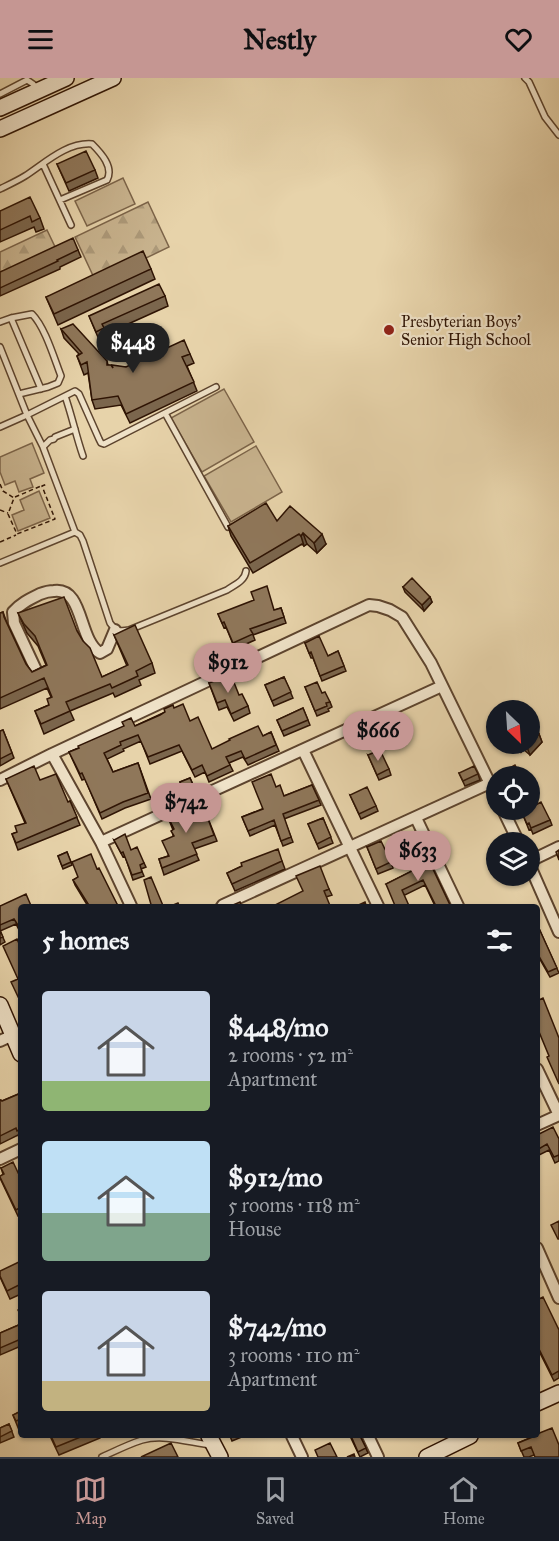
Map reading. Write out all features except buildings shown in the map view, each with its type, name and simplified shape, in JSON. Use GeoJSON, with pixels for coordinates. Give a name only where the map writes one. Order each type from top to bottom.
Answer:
{"type":"FeatureCollection","features":[{"type":"Feature","properties":{"kind":"street"},"geometry":{"type":"LineString","coordinates":[[0,108],[66,78]]}},
{"type":"Feature","properties":{"kind":"street"},"geometry":{"type":"LineString","coordinates":[[0,129],[113,78]]}},
{"type":"Feature","properties":{"kind":"street"},"geometry":{"type":"LineString","coordinates":[[36,670],[14,623],[13,612],[19,605],[44,592],[63,590],[70,594],[86,634],[94,648],[100,653],[107,649],[115,630]]}},
{"type":"Feature","properties":{"kind":"street"},"geometry":{"type":"LineString","coordinates":[[0,780],[369,606],[390,609],[402,616],[431,663],[486,775]]}},
{"type":"Feature","properties":{"kind":"street"},"geometry":{"type":"LineString","coordinates":[[101,842],[442,686]]}},
{"type":"Feature","properties":{"kind":"street"},"geometry":{"type":"LineString","coordinates":[[303,750],[377,904]]}},
{"type":"Feature","properties":{"kind":"street"},"geometry":{"type":"LineString","coordinates":[[52,754],[101,842],[130,904]]}},
{"type":"Feature","properties":{"kind":"street"},"geometry":{"type":"LineString","coordinates":[[225,904],[486,785]]}},
{"type":"Feature","properties":{"kind":"street"},"geometry":{"type":"LineString","coordinates":[[416,818],[457,904]]}},
{"type":"Feature","properties":{"kind":"street"},"geometry":{"type":"LineString","coordinates":[[540,856],[559,847]]}},
{"type":"Feature","properties":{"kind":"street"},"geometry":{"type":"LineString","coordinates":[[539,886],[559,932]]}},
{"type":"Feature","properties":{"kind":"street"},"geometry":{"type":"LineString","coordinates":[[0,1005],[7,1038],[18,1051]]}},
{"type":"Feature","properties":{"kind":"street"},"geometry":{"type":"LineString","coordinates":[[540,1075],[559,1115],[540,1124]]}},
{"type":"Feature","properties":{"kind":"street"},"geometry":{"type":"LineString","coordinates":[[0,1159],[18,1150]]}},
{"type":"Feature","properties":{"kind":"street"},"geometry":{"type":"LineString","coordinates":[[540,1255],[559,1298]]}},
{"type":"Feature","properties":{"kind":"street"},"geometry":{"type":"LineString","coordinates":[[540,1402],[559,1393]]}},
{"type":"Feature","properties":{"kind":"street"},"geometry":{"type":"LineString","coordinates":[[293,1438],[302,1457]]}},
{"type":"Feature","properties":{"kind":"street"},"geometry":{"type":"LineString","coordinates":[[370,1438],[378,1457]]}},
{"type":"Feature","properties":{"kind":"street"},"geometry":{"type":"LineString","coordinates":[[426,1457],[467,1438]]}},
{"type":"Feature","properties":{"kind":"lane"},"geometry":{"type":"LineString","coordinates":[[525,78],[545,117],[559,135]]}},
{"type":"Feature","properties":{"kind":"lane"},"geometry":{"type":"LineString","coordinates":[[0,94],[27,80],[38,91]]}},
{"type":"Feature","properties":{"kind":"lane"},"geometry":{"type":"LineString","coordinates":[[0,189],[22,178],[63,151],[84,144],[92,144],[104,157],[110,176],[107,180],[60,200]]}},
{"type":"Feature","properties":{"kind":"lane"},"geometry":{"type":"LineString","coordinates":[[43,164],[71,225]]}},
{"type":"Feature","properties":{"kind":"lane"},"geometry":{"type":"LineString","coordinates":[[0,322],[32,314],[50,345],[61,376],[58,383],[19,394]]}},
{"type":"Feature","properties":{"kind":"lane"},"geometry":{"type":"LineString","coordinates":[[11,318],[41,389]]}},
{"type":"Feature","properties":{"kind":"lane"},"geometry":{"type":"LineString","coordinates":[[0,347],[27,415],[43,447],[75,532],[83,541],[105,610],[115,630],[120,632],[129,630],[227,590],[241,581],[246,576],[246,572]]}},
{"type":"Feature","properties":{"kind":"lane"},"geometry":{"type":"LineString","coordinates":[[0,427],[75,391],[78,392],[101,443],[104,444],[216,387]]}},
{"type":"Feature","properties":{"kind":"lane"},"geometry":{"type":"LineString","coordinates":[[65,396],[83,456]]}},
{"type":"Feature","properties":{"kind":"lane"},"geometry":{"type":"LineString","coordinates":[[165,413],[228,527]]}},
{"type":"Feature","properties":{"kind":"lane"},"geometry":{"type":"LineString","coordinates":[[43,447],[55,437],[75,429]]}},
{"type":"Feature","properties":{"kind":"lane"},"geometry":{"type":"LineString","coordinates":[[0,563],[75,532]]}},
{"type":"Feature","properties":{"kind":"lane"},"geometry":{"type":"LineString","coordinates":[[102,1457],[142,1440],[155,1438],[214,1446]]}},
{"type":"Feature","properties":{"kind":"path"},"geometry":{"type":"LineString","coordinates":[[8,514],[14,498],[55,480]]}},
{"type":"Feature","properties":{"kind":"path"},"geometry":{"type":"LineString","coordinates":[[0,484],[3,491],[14,498]]}},
{"type":"Feature","properties":{"kind":"path"},"geometry":{"type":"LineString","coordinates":[[0,542],[55,519],[42,486]]}},
{"type":"Feature","properties":{"kind":"path"},"geometry":{"type":"LineString","coordinates":[[0,510],[8,514],[16,534]]}},
{"type":"Feature","properties":{"kind":"green space"},"geometry":{"type":"Polygon","coordinates":[[[123,178],[135,204],[87,226],[75,201],[123,178]]]}},
{"type":"Feature","properties":{"kind":"green space"},"geometry":{"type":"Polygon","coordinates":[[[148,202],[169,247],[96,282],[75,237],[148,202]]]}},
{"type":"Feature","properties":{"kind":"green space"},"geometry":{"type":"Polygon","coordinates":[[[47,230],[57,251],[0,277],[0,252],[47,230]]]}},
{"type":"Feature","properties":{"kind":"green space"},"geometry":{"type":"Polygon","coordinates":[[[224,389],[254,442],[202,472],[171,418],[224,389]]]}},
{"type":"Feature","properties":{"kind":"green space"},"geometry":{"type":"Polygon","coordinates":[[[32,443],[44,473],[30,479],[33,487],[19,492],[15,481],[5,485],[0,472],[0,457],[32,443]]]}},
{"type":"Feature","properties":{"kind":"green space"},"geometry":{"type":"Polygon","coordinates":[[[256,446],[282,492],[231,522],[204,476],[256,446]]]}},
{"type":"Feature","properties":{"kind":"green space"},"geometry":{"type":"Polygon","coordinates":[[[39,491],[50,518],[18,531],[12,515],[24,510],[20,500],[39,491]]]}},
{"type":"Feature","properties":{"kind":"place","name":"Presbyterian Boys' Senior High School"},"geometry":{"type":"Point","coordinates":[389,330]}}]}
